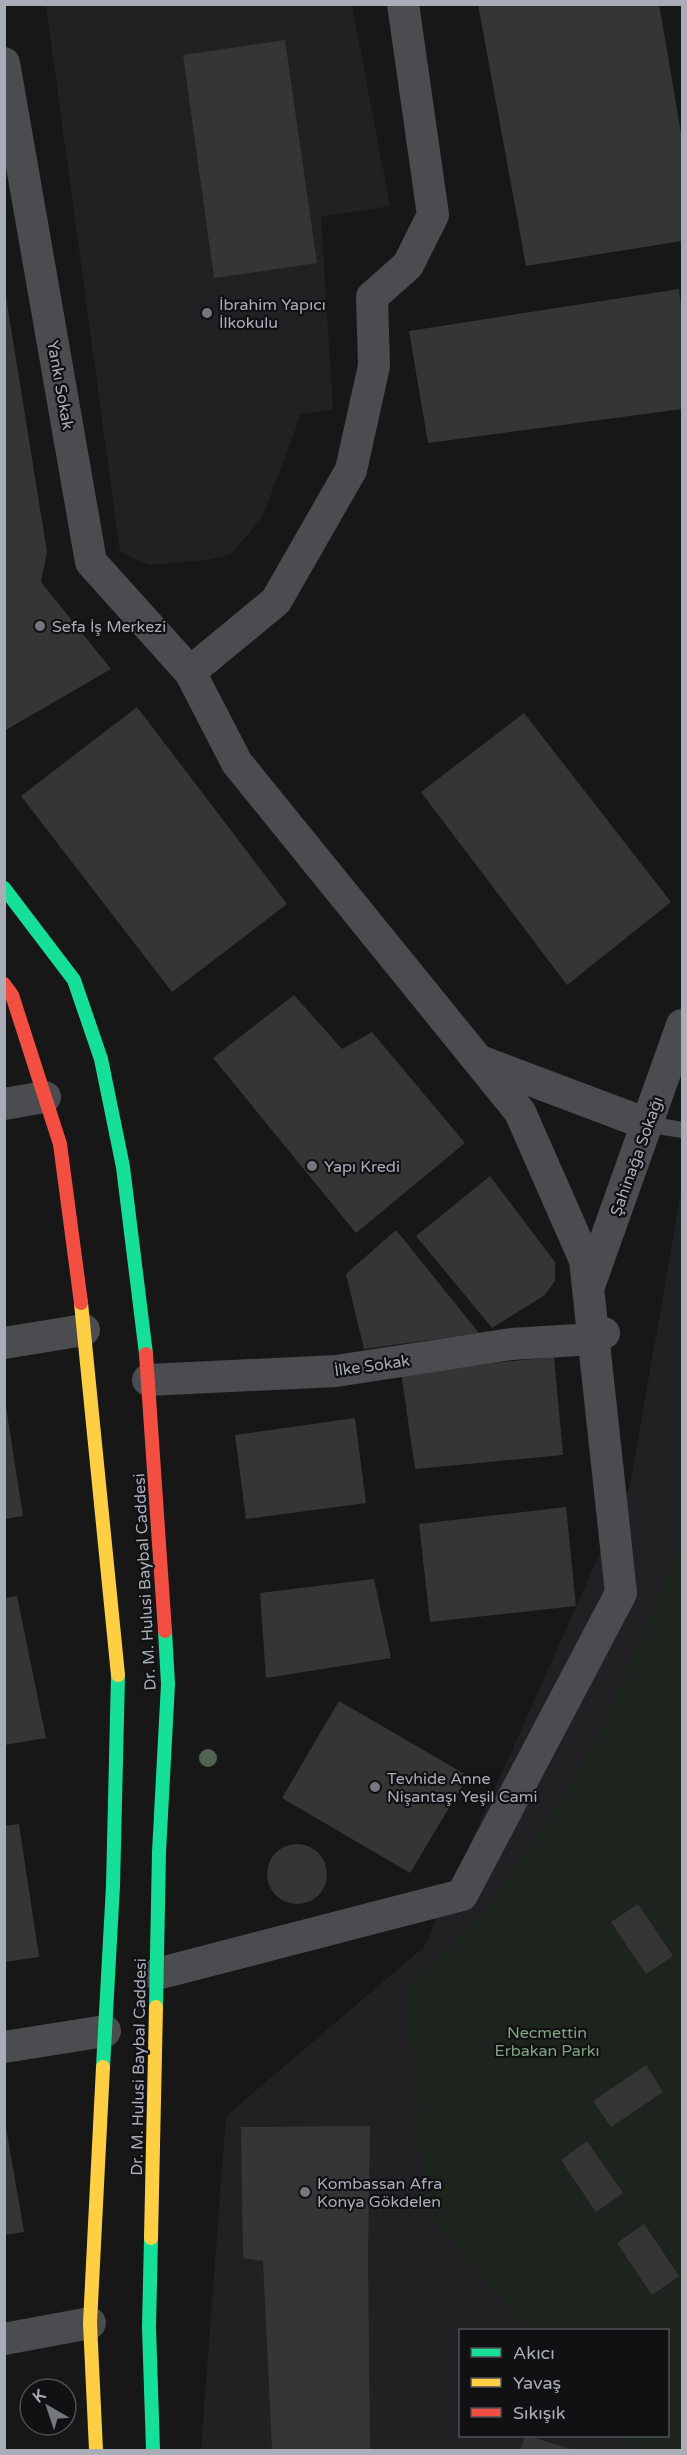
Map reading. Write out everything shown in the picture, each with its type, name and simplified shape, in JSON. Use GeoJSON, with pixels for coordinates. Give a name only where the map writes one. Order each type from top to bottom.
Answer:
{"type":"FeatureCollection","features":[{"type":"Feature","properties":{"kind":"street"},"geometry":{"type":"LineString","coordinates":[[189,672],[276,601],[351,470],[374,366],[372,297],[408,265],[433,215],[403,4]]}},
{"type":"Feature","properties":{"kind":"street","name":"Yankı Sokak"},"geometry":{"type":"LineString","coordinates":[[4,63],[91,562],[189,672],[237,763],[520,1112],[585,1260],[599,1336],[621,1593],[462,1895],[157,1974]]}},
{"type":"Feature","properties":{"kind":"street","name":"Dr. M. Hulusi Baybal Caddesi"},"geometry":{"type":"LineString","coordinates":[[4,888],[74,980],[101,1059],[123,1167],[145,1335],[168,1684],[159,1852],[149,2327],[153,2451]]}},
{"type":"Feature","properties":{"kind":"street","name":"Dr. M. Hulusi Baybal Caddesi"},"geometry":{"type":"LineString","coordinates":[[4,984],[12,995],[60,1144],[84,1330],[118,1676],[113,1886],[90,2323],[96,2451]]}},
{"type":"Feature","properties":{"kind":"street","name":"Şahinağa Sokağı"},"geometry":{"type":"LineString","coordinates":[[589,1287],[682,1025]]}},
{"type":"Feature","properties":{"kind":"street"},"geometry":{"type":"LineString","coordinates":[[477,1060],[647,1124]]}},
{"type":"Feature","properties":{"kind":"street"},"geometry":{"type":"LineString","coordinates":[[4,1104],[45,1097]]}},
{"type":"Feature","properties":{"kind":"street"},"geometry":{"type":"LineString","coordinates":[[4,1343],[84,1330]]}},
{"type":"Feature","properties":{"kind":"street","name":"İlke Sokak"},"geometry":{"type":"LineString","coordinates":[[148,1380],[336,1371],[511,1344],[599,1336]]}},
{"type":"Feature","properties":{"kind":"street"},"geometry":{"type":"LineString","coordinates":[[4,2047],[105,2031]]}},
{"type":"Feature","properties":{"kind":"street"},"geometry":{"type":"LineString","coordinates":[[4,2339],[90,2323]]}},
{"type":"Feature","properties":{"kind":"lane"},"geometry":{"type":"LineString","coordinates":[[647,1124],[682,1130]]}},
{"type":"Feature","properties":{"kind":"shaded area","name":"İbrahim Yapıcı İlkokulu"},"geometry":{"type":"Polygon","coordinates":[[[46,5],[352,5],[390,206],[321,217],[333,409],[301,414],[262,518],[230,555],[208,560],[149,565],[120,552],[46,5]]]}},
{"type":"Feature","properties":{"kind":"shaded area"},"geometry":{"type":"Polygon","coordinates":[[[682,1186],[682,2450],[201,2450],[226,2116],[424,1947],[630,1486],[682,1186]]]}},
{"type":"Feature","properties":{"kind":"green space","name":"Necmettin Erbakan Parkı"},"geometry":{"type":"Polygon","coordinates":[[[682,1538],[682,2450],[648,2449],[632,2445],[620,2437],[669,2437],[669,2329],[527,2329],[426,2212],[405,1987],[481,1917],[599,1736],[682,1538]]]}},
{"type":"Feature","properties":{"kind":"building"},"geometry":{"type":"Polygon","coordinates":[[[478,4],[659,4],[682,139],[682,241],[526,266],[478,4]]]}},
{"type":"Feature","properties":{"kind":"building"},"geometry":{"type":"Polygon","coordinates":[[[285,40],[317,263],[214,278],[183,55],[285,40]]]}},
{"type":"Feature","properties":{"kind":"building"},"geometry":{"type":"Polygon","coordinates":[[[679,289],[682,315],[682,409],[428,443],[409,331],[679,289]]]}},
{"type":"Feature","properties":{"kind":"building","name":"Sefa İş Merkezi"},"geometry":{"type":"Polygon","coordinates":[[[6,297],[47,552],[41,582],[111,669],[4,731],[6,297]]]}},
{"type":"Feature","properties":{"kind":"building"},"geometry":{"type":"Polygon","coordinates":[[[137,707],[287,904],[172,992],[21,796],[137,707]]]}},
{"type":"Feature","properties":{"kind":"building"},"geometry":{"type":"Polygon","coordinates":[[[524,713],[671,902],[567,985],[421,792],[524,713]]]}},
{"type":"Feature","properties":{"kind":"building"},"geometry":{"type":"Polygon","coordinates":[[[294,995],[342,1049],[372,1032],[465,1143],[356,1233],[213,1058],[294,995]]]}},
{"type":"Feature","properties":{"kind":"building"},"geometry":{"type":"Polygon","coordinates":[[[490,1176],[555,1262],[555,1281],[545,1295],[492,1328],[416,1236],[490,1176]]]}},
{"type":"Feature","properties":{"kind":"building"},"geometry":{"type":"Polygon","coordinates":[[[396,1230],[479,1333],[364,1349],[346,1274],[396,1230]]]}},
{"type":"Feature","properties":{"kind":"building"},"geometry":{"type":"Polygon","coordinates":[[[554,1357],[563,1455],[415,1469],[401,1372],[554,1357]]]}},
{"type":"Feature","properties":{"kind":"building"},"geometry":{"type":"Polygon","coordinates":[[[4,1394],[23,1516],[4,1519],[4,1394]]]}},
{"type":"Feature","properties":{"kind":"building"},"geometry":{"type":"Polygon","coordinates":[[[355,1418],[366,1503],[246,1519],[235,1435],[355,1418]]]}},
{"type":"Feature","properties":{"kind":"building"},"geometry":{"type":"Polygon","coordinates":[[[566,1507],[576,1606],[430,1622],[419,1524],[566,1507]]]}},
{"type":"Feature","properties":{"kind":"building"},"geometry":{"type":"Polygon","coordinates":[[[374,1579],[391,1658],[266,1678],[260,1593],[374,1579]]]}},
{"type":"Feature","properties":{"kind":"building"},"geometry":{"type":"Polygon","coordinates":[[[17,1596],[46,1738],[4,1745],[4,1598],[17,1596]]]}},
{"type":"Feature","properties":{"kind":"building","name":"Tevhide Anne Nişantaşı Yeşil Cami"},"geometry":{"type":"Polygon","coordinates":[[[339,1701],[468,1776],[410,1873],[282,1798],[339,1701]]]}},
{"type":"Feature","properties":{"kind":"building"},"geometry":{"type":"Polygon","coordinates":[[[19,1824],[39,1957],[4,1962],[4,1826],[19,1824]]]}},
{"type":"Feature","properties":{"kind":"building"},"geometry":{"type":"Polygon","coordinates":[[[297,1844],[314,1849],[322,1857],[327,1874],[322,1891],[314,1899],[297,1904],[280,1899],[272,1891],[267,1874],[272,1857],[280,1849],[297,1844]]]}},
{"type":"Feature","properties":{"kind":"building"},"geometry":{"type":"Polygon","coordinates":[[[638,1904],[673,1956],[646,1974],[611,1922],[638,1904]]]}},
{"type":"Feature","properties":{"kind":"building"},"geometry":{"type":"Polygon","coordinates":[[[646,2065],[663,2092],[611,2127],[593,2101],[646,2065]]]}},
{"type":"Feature","properties":{"kind":"building"},"geometry":{"type":"Polygon","coordinates":[[[4,2116],[24,2232],[4,2235],[4,2116]]]}},
{"type":"Feature","properties":{"kind":"building"},"geometry":{"type":"Polygon","coordinates":[[[370,2126],[368,2257],[370,2450],[272,2450],[263,2261],[243,2258],[241,2127],[370,2126]]]}},
{"type":"Feature","properties":{"kind":"building"},"geometry":{"type":"Polygon","coordinates":[[[587,2141],[623,2193],[596,2212],[561,2160],[587,2141]]]}},
{"type":"Feature","properties":{"kind":"building"},"geometry":{"type":"Polygon","coordinates":[[[644,2224],[679,2276],[652,2295],[617,2243],[644,2224]]]}},
{"type":"Feature","properties":{"kind":"building"},"geometry":{"type":"Polygon","coordinates":[[[525,2437],[532,2437],[573,2450],[520,2450],[525,2437]]]}},
{"type":"Feature","properties":{"kind":"traffic: fast"},"geometry":{"type":"LineString","coordinates":[[4,888],[74,980],[101,1059],[123,1167],[146,1354]]}},
{"type":"Feature","properties":{"kind":"traffic: fast"},"geometry":{"type":"LineString","coordinates":[[156,2007],[159,1852],[168,1684],[165,1631]]}},
{"type":"Feature","properties":{"kind":"traffic: fast"},"geometry":{"type":"LineString","coordinates":[[103,2067],[113,1886],[118,1675]]}},
{"type":"Feature","properties":{"kind":"traffic: fast"},"geometry":{"type":"LineString","coordinates":[[151,2238],[149,2327],[153,2450]]}},
{"type":"Feature","properties":{"kind":"traffic: slow"},"geometry":{"type":"LineString","coordinates":[[81,1303],[118,1675]]}},
{"type":"Feature","properties":{"kind":"traffic: slow"},"geometry":{"type":"LineString","coordinates":[[151,2238],[156,2007]]}},
{"type":"Feature","properties":{"kind":"traffic: slow"},"geometry":{"type":"LineString","coordinates":[[96,2450],[90,2323],[103,2067]]}},
{"type":"Feature","properties":{"kind":"traffic: jam"},"geometry":{"type":"LineString","coordinates":[[4,984],[12,995],[60,1144],[81,1303]]}},
{"type":"Feature","properties":{"kind":"traffic: jam"},"geometry":{"type":"LineString","coordinates":[[146,1354],[165,1631]]}},
{"type":"Feature","properties":{"kind":"place","name":"İbrahim Yapıcı İlkokulu"},"geometry":{"type":"Point","coordinates":[207,313]}},
{"type":"Feature","properties":{"kind":"place","name":"Sefa İş Merkezi"},"geometry":{"type":"Point","coordinates":[40,626]}},
{"type":"Feature","properties":{"kind":"place","name":"Yapı Kredi"},"geometry":{"type":"Point","coordinates":[312,1166]}},
{"type":"Feature","properties":{"kind":"place","name":"Tevhide Anne Nişantaşı Yeşil Cami"},"geometry":{"type":"Point","coordinates":[375,1787]}},
{"type":"Feature","properties":{"kind":"place","name":"Kombassan Afra Konya Gökdelen"},"geometry":{"type":"Point","coordinates":[305,2192]}}]}
